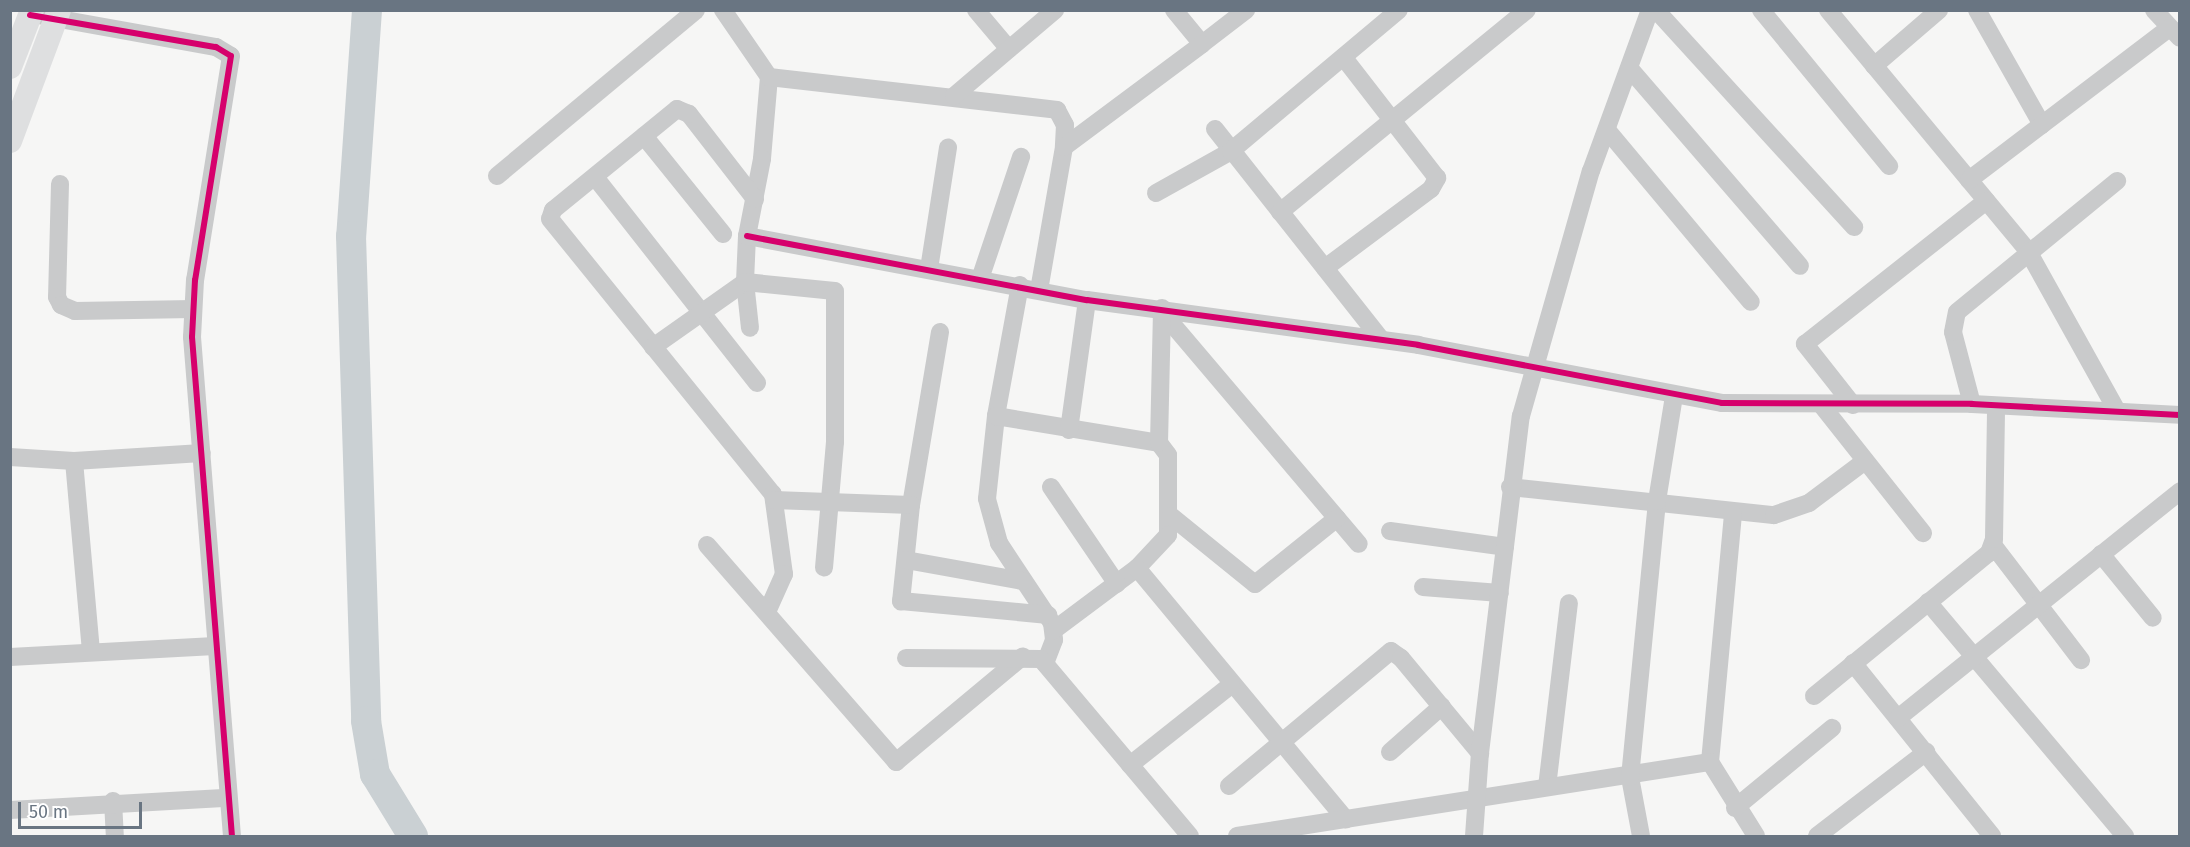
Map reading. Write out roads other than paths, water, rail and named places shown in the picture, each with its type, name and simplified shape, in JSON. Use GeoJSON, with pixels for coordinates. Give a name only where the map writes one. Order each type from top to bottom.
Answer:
{"type":"FeatureCollection","features":[{"type":"Feature","properties":{"kind":"main road"},"geometry":{"type":"LineString","coordinates":[[10,67],[31,13]]}},
{"type":"Feature","properties":{"kind":"main road"},"geometry":{"type":"LineString","coordinates":[[10,141],[58,14]]}},
{"type":"Feature","properties":{"kind":"street"},"geometry":{"type":"LineString","coordinates":[[497,176],[696,10]]}},
{"type":"Feature","properties":{"kind":"street"},"geometry":{"type":"LineString","coordinates":[[723,10],[769,76],[755,199],[747,236],[745,282],[750,328]]}},
{"type":"Feature","properties":{"kind":"street"},"geometry":{"type":"LineString","coordinates":[[976,10],[1009,49]]}},
{"type":"Feature","properties":{"kind":"street"},"geometry":{"type":"LineString","coordinates":[[954,96],[1055,10]]}},
{"type":"Feature","properties":{"kind":"street"},"geometry":{"type":"LineString","coordinates":[[1174,10],[1202,44]]}},
{"type":"Feature","properties":{"kind":"street"},"geometry":{"type":"LineString","coordinates":[[1064,147],[1246,10]]}},
{"type":"Feature","properties":{"kind":"street"},"geometry":{"type":"LineString","coordinates":[[1156,193],[1231,151],[1399,10]]}},
{"type":"Feature","properties":{"kind":"street"},"geometry":{"type":"LineString","coordinates":[[1280,212],[1527,10]]}},
{"type":"Feature","properties":{"kind":"street"},"geometry":{"type":"LineString","coordinates":[[1474,837],[1479,753],[1500,593],[1510,487],[1533,368],[1607,130],[1650,10]]}},
{"type":"Feature","properties":{"kind":"street"},"geometry":{"type":"LineString","coordinates":[[1656,10],[1854,226]]}},
{"type":"Feature","properties":{"kind":"street"},"geometry":{"type":"LineString","coordinates":[[1761,10],[1889,166]]}},
{"type":"Feature","properties":{"kind":"street"},"geometry":{"type":"LineString","coordinates":[[1828,10],[2028,251],[2116,409]]}},
{"type":"Feature","properties":{"kind":"street"},"geometry":{"type":"LineString","coordinates":[[1874,66],[1939,10]]}},
{"type":"Feature","properties":{"kind":"street"},"geometry":{"type":"LineString","coordinates":[[1977,10],[2042,125]]}},
{"type":"Feature","properties":{"kind":"street"},"geometry":{"type":"LineString","coordinates":[[1969,180],[2042,125],[2174,33],[2154,10]]}},
{"type":"Feature","properties":{"kind":"street"},"geometry":{"type":"LineString","coordinates":[[31,13],[58,14],[216,47],[231,56],[193,309],[215,646],[232,837]]}},
{"type":"Feature","properties":{"kind":"street"},"geometry":{"type":"LineString","coordinates":[[1325,268],[1435,184],[1435,173],[1343,57]]}},
{"type":"Feature","properties":{"kind":"street"},"geometry":{"type":"LineString","coordinates":[[1630,69],[1800,266]]}},
{"type":"Feature","properties":{"kind":"street"},"geometry":{"type":"LineString","coordinates":[[769,76],[1048,106],[1057,110],[1065,125],[1064,147],[1040,291]]}},
{"type":"Feature","properties":{"kind":"street"},"geometry":{"type":"LineString","coordinates":[[755,199],[684,110],[671,111],[553,210],[550,219],[769,487],[774,500],[784,574],[767,612]]}},
{"type":"Feature","properties":{"kind":"street"},"geometry":{"type":"LineString","coordinates":[[1215,129],[1381,339]]}},
{"type":"Feature","properties":{"kind":"street"},"geometry":{"type":"LineString","coordinates":[[1607,130],[1751,302]]}},
{"type":"Feature","properties":{"kind":"street"},"geometry":{"type":"LineString","coordinates":[[644,136],[723,234]]}},
{"type":"Feature","properties":{"kind":"street"},"geometry":{"type":"LineString","coordinates":[[929,269],[948,147]]}},
{"type":"Feature","properties":{"kind":"street"},"geometry":{"type":"LineString","coordinates":[[980,279],[1022,157]]}},
{"type":"Feature","properties":{"kind":"street"},"geometry":{"type":"LineString","coordinates":[[595,177],[757,383]]}},
{"type":"Feature","properties":{"kind":"street"},"geometry":{"type":"LineString","coordinates":[[1972,404],[1954,322],[1965,304],[2117,181]]}},
{"type":"Feature","properties":{"kind":"street"},"geometry":{"type":"LineString","coordinates":[[60,184],[57,297],[61,305],[75,310],[193,309]]}},
{"type":"Feature","properties":{"kind":"street"},"geometry":{"type":"LineString","coordinates":[[1853,405],[1804,344],[1986,201]]}},
{"type":"Feature","properties":{"kind":"street"},"geometry":{"type":"LineString","coordinates":[[747,236],[1020,285],[1087,300],[1381,339],[1674,396],[1748,406],[1972,404],[2116,409],[2180,415]]}},
{"type":"Feature","properties":{"kind":"street"},"geometry":{"type":"LineString","coordinates":[[653,347],[745,282],[831,289],[837,296],[832,503],[824,568]]}},
{"type":"Feature","properties":{"kind":"street"},"geometry":{"type":"LineString","coordinates":[[1020,285],[996,416],[989,513],[999,543],[1051,622],[1045,663]]}},
{"type":"Feature","properties":{"kind":"street"},"geometry":{"type":"LineString","coordinates":[[1069,430],[1087,300]]}},
{"type":"Feature","properties":{"kind":"street"},"geometry":{"type":"LineString","coordinates":[[940,332],[911,505],[901,599],[904,604],[1051,622],[1117,584],[1137,568],[1168,535],[1171,516],[1168,455],[1159,443],[1162,310]]}},
{"type":"Feature","properties":{"kind":"street"},"geometry":{"type":"LineString","coordinates":[[1162,310],[1359,544]]}},
{"type":"Feature","properties":{"kind":"street"},"geometry":{"type":"LineString","coordinates":[[1641,837],[1630,777],[1657,501],[1674,396]]}},
{"type":"Feature","properties":{"kind":"street"},"geometry":{"type":"LineString","coordinates":[[1996,406],[1993,546],[2081,660]]}},
{"type":"Feature","properties":{"kind":"street"},"geometry":{"type":"LineString","coordinates":[[1823,407],[1923,533]]}},
{"type":"Feature","properties":{"kind":"street"},"geometry":{"type":"LineString","coordinates":[[996,416],[1069,430],[1159,443]]}},
{"type":"Feature","properties":{"kind":"street"},"geometry":{"type":"LineString","coordinates":[[10,457],[74,461],[202,453]]}},
{"type":"Feature","properties":{"kind":"street"},"geometry":{"type":"LineString","coordinates":[[74,461],[91,650]]}},
{"type":"Feature","properties":{"kind":"street"},"geometry":{"type":"LineString","coordinates":[[1510,487],[1657,501],[1733,514],[1774,515],[1798,509],[1865,461]]}},
{"type":"Feature","properties":{"kind":"street"},"geometry":{"type":"LineString","coordinates":[[1051,487],[1117,584]]}},
{"type":"Feature","properties":{"kind":"street"},"geometry":{"type":"LineString","coordinates":[[1898,718],[2180,491]]}},
{"type":"Feature","properties":{"kind":"street"},"geometry":{"type":"LineString","coordinates":[[774,500],[911,505]]}},
{"type":"Feature","properties":{"kind":"street"},"geometry":{"type":"LineString","coordinates":[[1733,514],[1710,762],[1735,808],[1756,837]]}},
{"type":"Feature","properties":{"kind":"street"},"geometry":{"type":"LineString","coordinates":[[1171,516],[1245,580],[1255,584],[1337,518]]}},
{"type":"Feature","properties":{"kind":"street"},"geometry":{"type":"LineString","coordinates":[[1390,531],[1505,547]]}},
{"type":"Feature","properties":{"kind":"street"},"geometry":{"type":"LineString","coordinates":[[707,545],[897,762],[1023,656]]}},
{"type":"Feature","properties":{"kind":"street"},"geometry":{"type":"LineString","coordinates":[[1814,696],[1993,546]]}},
{"type":"Feature","properties":{"kind":"street"},"geometry":{"type":"LineString","coordinates":[[2101,554],[2152,618]]}},
{"type":"Feature","properties":{"kind":"street"},"geometry":{"type":"LineString","coordinates":[[906,560],[1023,581]]}},
{"type":"Feature","properties":{"kind":"street"},"geometry":{"type":"LineString","coordinates":[[1137,568],[1231,685],[1346,820]]}},
{"type":"Feature","properties":{"kind":"street"},"geometry":{"type":"LineString","coordinates":[[1423,587],[1500,593]]}},
{"type":"Feature","properties":{"kind":"street"},"geometry":{"type":"LineString","coordinates":[[1928,602],[2125,837]]}},
{"type":"Feature","properties":{"kind":"street"},"geometry":{"type":"LineString","coordinates":[[1547,787],[1569,603]]}},
{"type":"Feature","properties":{"kind":"street"},"geometry":{"type":"LineString","coordinates":[[10,657],[91,650],[215,646]]}},
{"type":"Feature","properties":{"kind":"street"},"geometry":{"type":"LineString","coordinates":[[1229,786],[1391,651],[1442,706],[1479,753]]}},
{"type":"Feature","properties":{"kind":"street"},"geometry":{"type":"LineString","coordinates":[[906,658],[1023,656],[1045,663],[1190,837]]}},
{"type":"Feature","properties":{"kind":"street"},"geometry":{"type":"LineString","coordinates":[[1853,663],[1992,837]]}},
{"type":"Feature","properties":{"kind":"street"},"geometry":{"type":"LineString","coordinates":[[1130,765],[1231,685]]}},
{"type":"Feature","properties":{"kind":"street"},"geometry":{"type":"LineString","coordinates":[[1390,752],[1442,706]]}},
{"type":"Feature","properties":{"kind":"street"},"geometry":{"type":"LineString","coordinates":[[1735,808],[1832,728]]}},
{"type":"Feature","properties":{"kind":"street"},"geometry":{"type":"LineString","coordinates":[[1817,837],[1926,752]]}},
{"type":"Feature","properties":{"kind":"street"},"geometry":{"type":"LineString","coordinates":[[1237,837],[1298,832],[1346,820],[1478,795],[1630,777],[1710,762]]}},
{"type":"Feature","properties":{"kind":"street"},"geometry":{"type":"LineString","coordinates":[[10,810],[113,801],[228,798]]}},
{"type":"Feature","properties":{"kind":"street"},"geometry":{"type":"LineString","coordinates":[[113,801],[115,837]]}},
{"type":"Feature","properties":{"kind":"waterway"},"geometry":{"type":"LineString","coordinates":[[367,10],[351,236],[366,721],[375,774],[413,836]]}}]}
